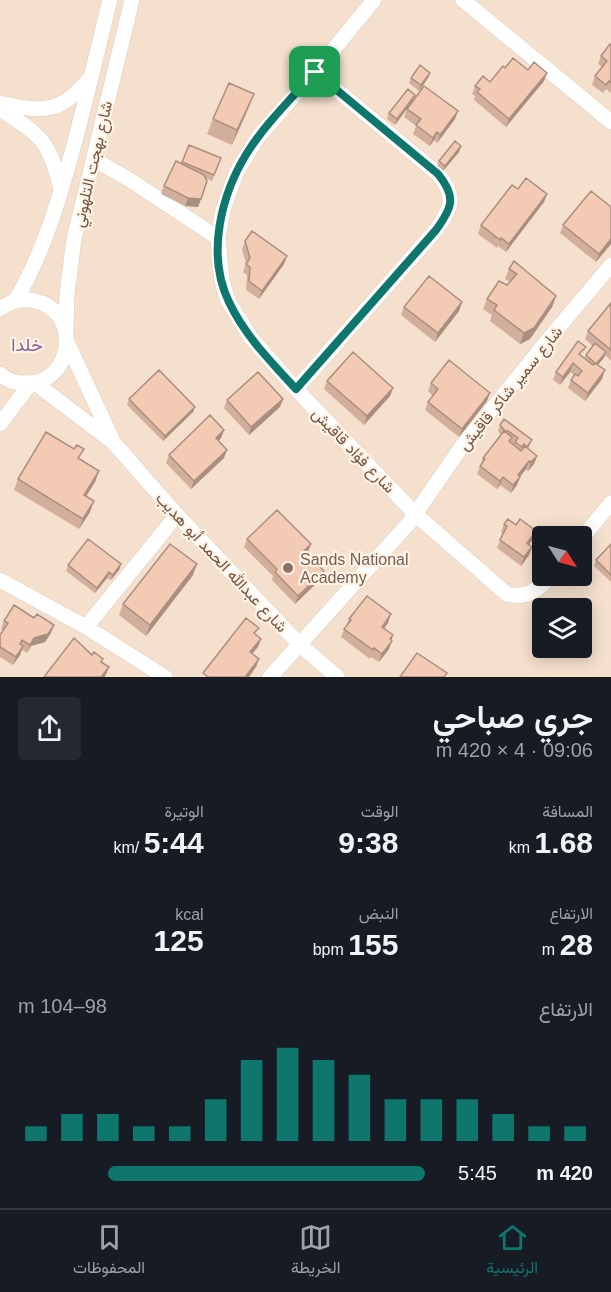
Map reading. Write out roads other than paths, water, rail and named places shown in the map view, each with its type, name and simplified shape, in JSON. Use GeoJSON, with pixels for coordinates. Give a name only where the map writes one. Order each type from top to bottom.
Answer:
{"type":"FeatureCollection","features":[{"type":"Feature","properties":{"kind":"street","name":"شارع بهجت التلهوني"},"geometry":{"type":"LineString","coordinates":[[5,305],[36,263],[61,191],[93,75],[110,0]]}},
{"type":"Feature","properties":{"kind":"street","name":"شارع بهجت التلهوني"},"geometry":{"type":"LineString","coordinates":[[67,336],[67,294],[74,240],[132,0]]}},
{"type":"Feature","properties":{"kind":"street","name":"شارع فؤاد قاقيش"},"geometry":{"type":"LineString","coordinates":[[374,0],[247,153],[228,192],[223,210],[218,238],[222,281],[228,301],[251,338],[296,389],[415,514],[507,594],[516,596],[531,593],[539,586]]}},
{"type":"Feature","properties":{"kind":"street"},"geometry":{"type":"LineString","coordinates":[[463,0],[611,122]]}},
{"type":"Feature","properties":{"kind":"street"},"geometry":{"type":"LineString","coordinates":[[296,389],[436,230],[448,213],[451,201],[448,186],[438,174],[315,72]]}},
{"type":"Feature","properties":{"kind":"street"},"geometry":{"type":"LineString","coordinates":[[0,103],[27,107],[58,106],[69,101],[93,75]]}},
{"type":"Feature","properties":{"kind":"street"},"geometry":{"type":"LineString","coordinates":[[0,109],[46,144],[55,163],[61,191]]}},
{"type":"Feature","properties":{"kind":"street"},"geometry":{"type":"LineString","coordinates":[[93,159],[130,180],[218,238]]}},
{"type":"Feature","properties":{"kind":"street","name":"شارع سمير شاكر قاقيش"},"geometry":{"type":"LineString","coordinates":[[270,677],[415,514],[469,437],[611,265]]}},
{"type":"Feature","properties":{"kind":"street"},"geometry":{"type":"LineString","coordinates":[[0,374],[17,383],[33,383],[48,377],[58,368],[65,356],[67,336],[60,318],[52,308],[40,302],[28,300],[5,305]]}},
{"type":"Feature","properties":{"kind":"street","name":"شارع عبدالله الحمد أبو هديب"},"geometry":{"type":"LineString","coordinates":[[67,336],[113,442]]}},
{"type":"Feature","properties":{"kind":"street"},"geometry":{"type":"LineString","coordinates":[[0,424],[33,383]]}},
{"type":"Feature","properties":{"kind":"street","name":"شارع عبدالله الحمد أبو هديب"},"geometry":{"type":"LineString","coordinates":[[33,383],[113,442],[177,515],[298,644],[337,677]]}},
{"type":"Feature","properties":{"kind":"street"},"geometry":{"type":"LineString","coordinates":[[592,526],[611,503]]}},
{"type":"Feature","properties":{"kind":"street"},"geometry":{"type":"LineString","coordinates":[[86,627],[177,515]]}},
{"type":"Feature","properties":{"kind":"street"},"geometry":{"type":"LineString","coordinates":[[0,580],[86,627],[165,677]]}},
{"type":"Feature","properties":{"kind":"place","name":"Sands National Academy"},"geometry":{"type":"Point","coordinates":[288,568]}},
{"type":"Feature","properties":{"kind":"district","name":"خلدا"},"geometry":{"type":"Point","coordinates":[27,345]}}]}
